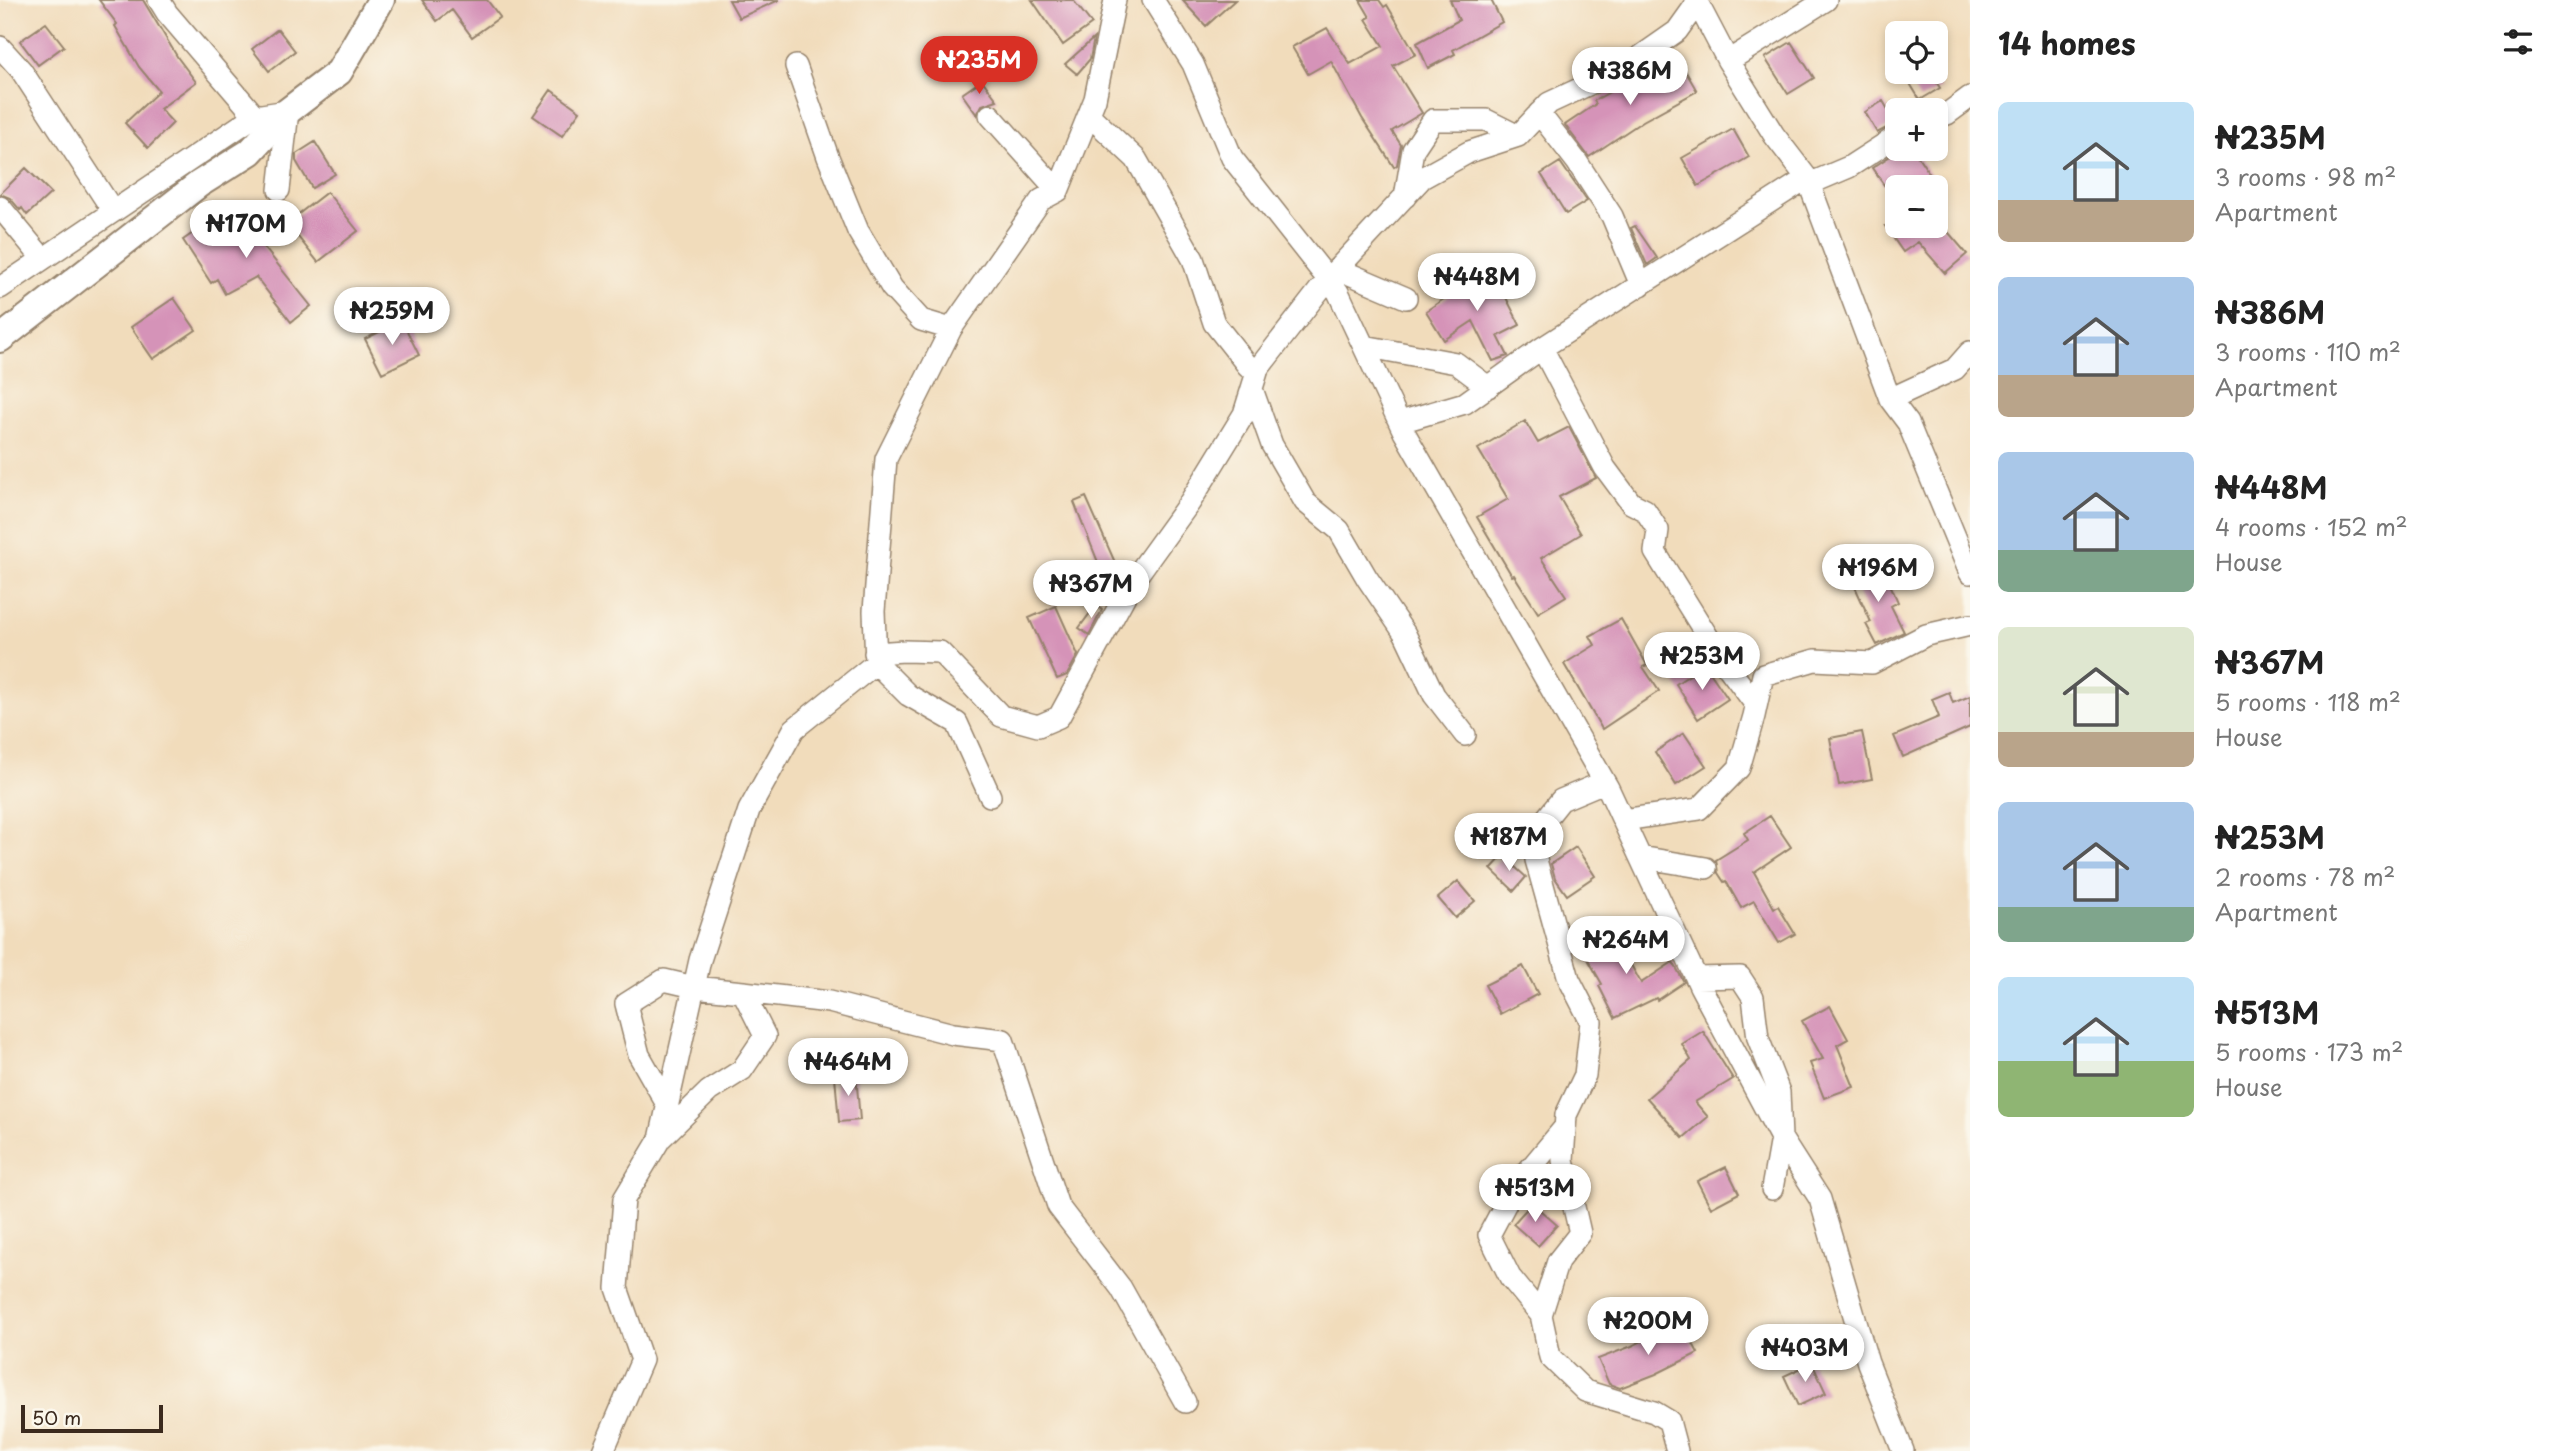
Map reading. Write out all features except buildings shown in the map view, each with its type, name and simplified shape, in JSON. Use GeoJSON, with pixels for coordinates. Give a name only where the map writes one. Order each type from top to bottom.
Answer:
{"type":"FeatureCollection","features":[{"type":"Feature","properties":{"kind":"street"},"geometry":{"type":"LineString","coordinates":[[159,0],[167,13],[255,116]]}},
{"type":"Feature","properties":{"kind":"street"},"geometry":{"type":"LineString","coordinates":[[0,340],[199,184],[250,152],[288,111],[339,72],[381,0]]}},
{"type":"Feature","properties":{"kind":"street"},"geometry":{"type":"LineString","coordinates":[[990,796],[957,723],[908,695],[876,658],[874,611],[886,459],[951,329],[1041,200],[1058,191],[1095,99],[1115,0]]}},
{"type":"Feature","properties":{"kind":"street"},"geometry":{"type":"LineString","coordinates":[[1153,0],[1193,64],[1232,158],[1333,274],[1338,292],[1400,422],[1604,782],[1696,978],[1781,1138],[1820,1199],[1868,1363],[1903,1451]]}},
{"type":"Feature","properties":{"kind":"street"},"geometry":{"type":"LineString","coordinates":[[1728,61],[1826,0]]}},
{"type":"Feature","properties":{"kind":"street"},"geometry":{"type":"LineString","coordinates":[[660,1139],[700,960],[749,810],[794,729],[876,658],[904,651],[940,652],[1001,716],[1038,726],[1059,717],[1133,581],[1189,502],[1244,414],[1255,379],[1333,274],[1422,178],[1469,152],[1518,136],[1549,103],[1624,68],[1677,31],[1696,2],[1728,61],[1774,135],[1808,181],[1890,399],[1908,423],[1970,573]]}},
{"type":"Feature","properties":{"kind":"street"},"geometry":{"type":"LineString","coordinates":[[0,47],[21,71],[113,211]]}},
{"type":"Feature","properties":{"kind":"street"},"geometry":{"type":"LineString","coordinates":[[796,65],[858,232],[892,288],[921,320],[951,329]]}},
{"type":"Feature","properties":{"kind":"street"},"geometry":{"type":"LineString","coordinates":[[1948,113],[1970,97]]}},
{"type":"Feature","properties":{"kind":"street"},"geometry":{"type":"LineString","coordinates":[[0,288],[255,116],[288,111]]}},
{"type":"Feature","properties":{"kind":"street"},"geometry":{"type":"LineString","coordinates":[[279,190],[288,111]]}},
{"type":"Feature","properties":{"kind":"street"},"geometry":{"type":"LineString","coordinates":[[1539,113],[1577,162],[1612,216],[1641,285]]}},
{"type":"Feature","properties":{"kind":"street"},"geometry":{"type":"LineString","coordinates":[[990,115],[1058,191]]}},
{"type":"Feature","properties":{"kind":"street"},"geometry":{"type":"LineString","coordinates":[[1089,115],[1136,159],[1193,259],[1214,323],[1255,379],[1272,446],[1305,502],[1339,530],[1405,634],[1434,695],[1465,735]]}},
{"type":"Feature","properties":{"kind":"street"},"geometry":{"type":"LineString","coordinates":[[1405,198],[1413,149],[1433,120],[1486,120],[1518,136]]}},
{"type":"Feature","properties":{"kind":"street"},"geometry":{"type":"LineString","coordinates":[[1400,422],[1465,403],[1542,348],[1808,181],[1849,167],[1885,144]]}},
{"type":"Feature","properties":{"kind":"street"},"geometry":{"type":"LineString","coordinates":[[0,207],[43,259]]}},
{"type":"Feature","properties":{"kind":"street"},"geometry":{"type":"LineString","coordinates":[[1333,274],[1406,298]]}},
{"type":"Feature","properties":{"kind":"street"},"geometry":{"type":"LineString","coordinates":[[1364,346],[1456,363],[1488,387]]}},
{"type":"Feature","properties":{"kind":"street"},"geometry":{"type":"LineString","coordinates":[[1542,348],[1605,468],[1631,503],[1645,509],[1658,530],[1654,552],[1721,658],[1756,705]]}},
{"type":"Feature","properties":{"kind":"street"},"geometry":{"type":"LineString","coordinates":[[1890,399],[1955,369],[1970,352]]}},
{"type":"Feature","properties":{"kind":"street"},"geometry":{"type":"LineString","coordinates":[[1623,820],[1699,809],[1739,768],[1763,675],[1815,660],[1872,663],[1926,635],[1970,626]]}},
{"type":"Feature","properties":{"kind":"street"},"geometry":{"type":"LineString","coordinates":[[1541,1315],[1558,1261],[1580,1233],[1563,1160],[1566,1115],[1585,1075],[1591,1022],[1569,979],[1536,860],[1537,830],[1561,800],[1604,782]]}},
{"type":"Feature","properties":{"kind":"street"},"geometry":{"type":"LineString","coordinates":[[1640,857],[1706,868]]}},
{"type":"Feature","properties":{"kind":"street"},"geometry":{"type":"LineString","coordinates":[[1696,978],[1740,977],[1753,997],[1758,1038],[1779,1092],[1781,1138],[1772,1189]]}},
{"type":"Feature","properties":{"kind":"street"},"geometry":{"type":"LineString","coordinates":[[668,1106],[639,1055],[626,1004],[664,980],[694,987],[829,1002],[953,1034],[1003,1040],[1058,1206],[1121,1288],[1185,1402]]}},
{"type":"Feature","properties":{"kind":"street"},"geometry":{"type":"LineString","coordinates":[[603,1451],[642,1360],[617,1288],[624,1199],[660,1139],[709,1091],[742,1070],[765,1036],[743,992]]}},
{"type":"Feature","properties":{"kind":"street"},"geometry":{"type":"LineString","coordinates":[[1565,1126],[1514,1188],[1489,1235],[1510,1277],[1541,1315],[1550,1357],[1585,1391],[1654,1412],[1669,1421],[1677,1451]]}}]}
